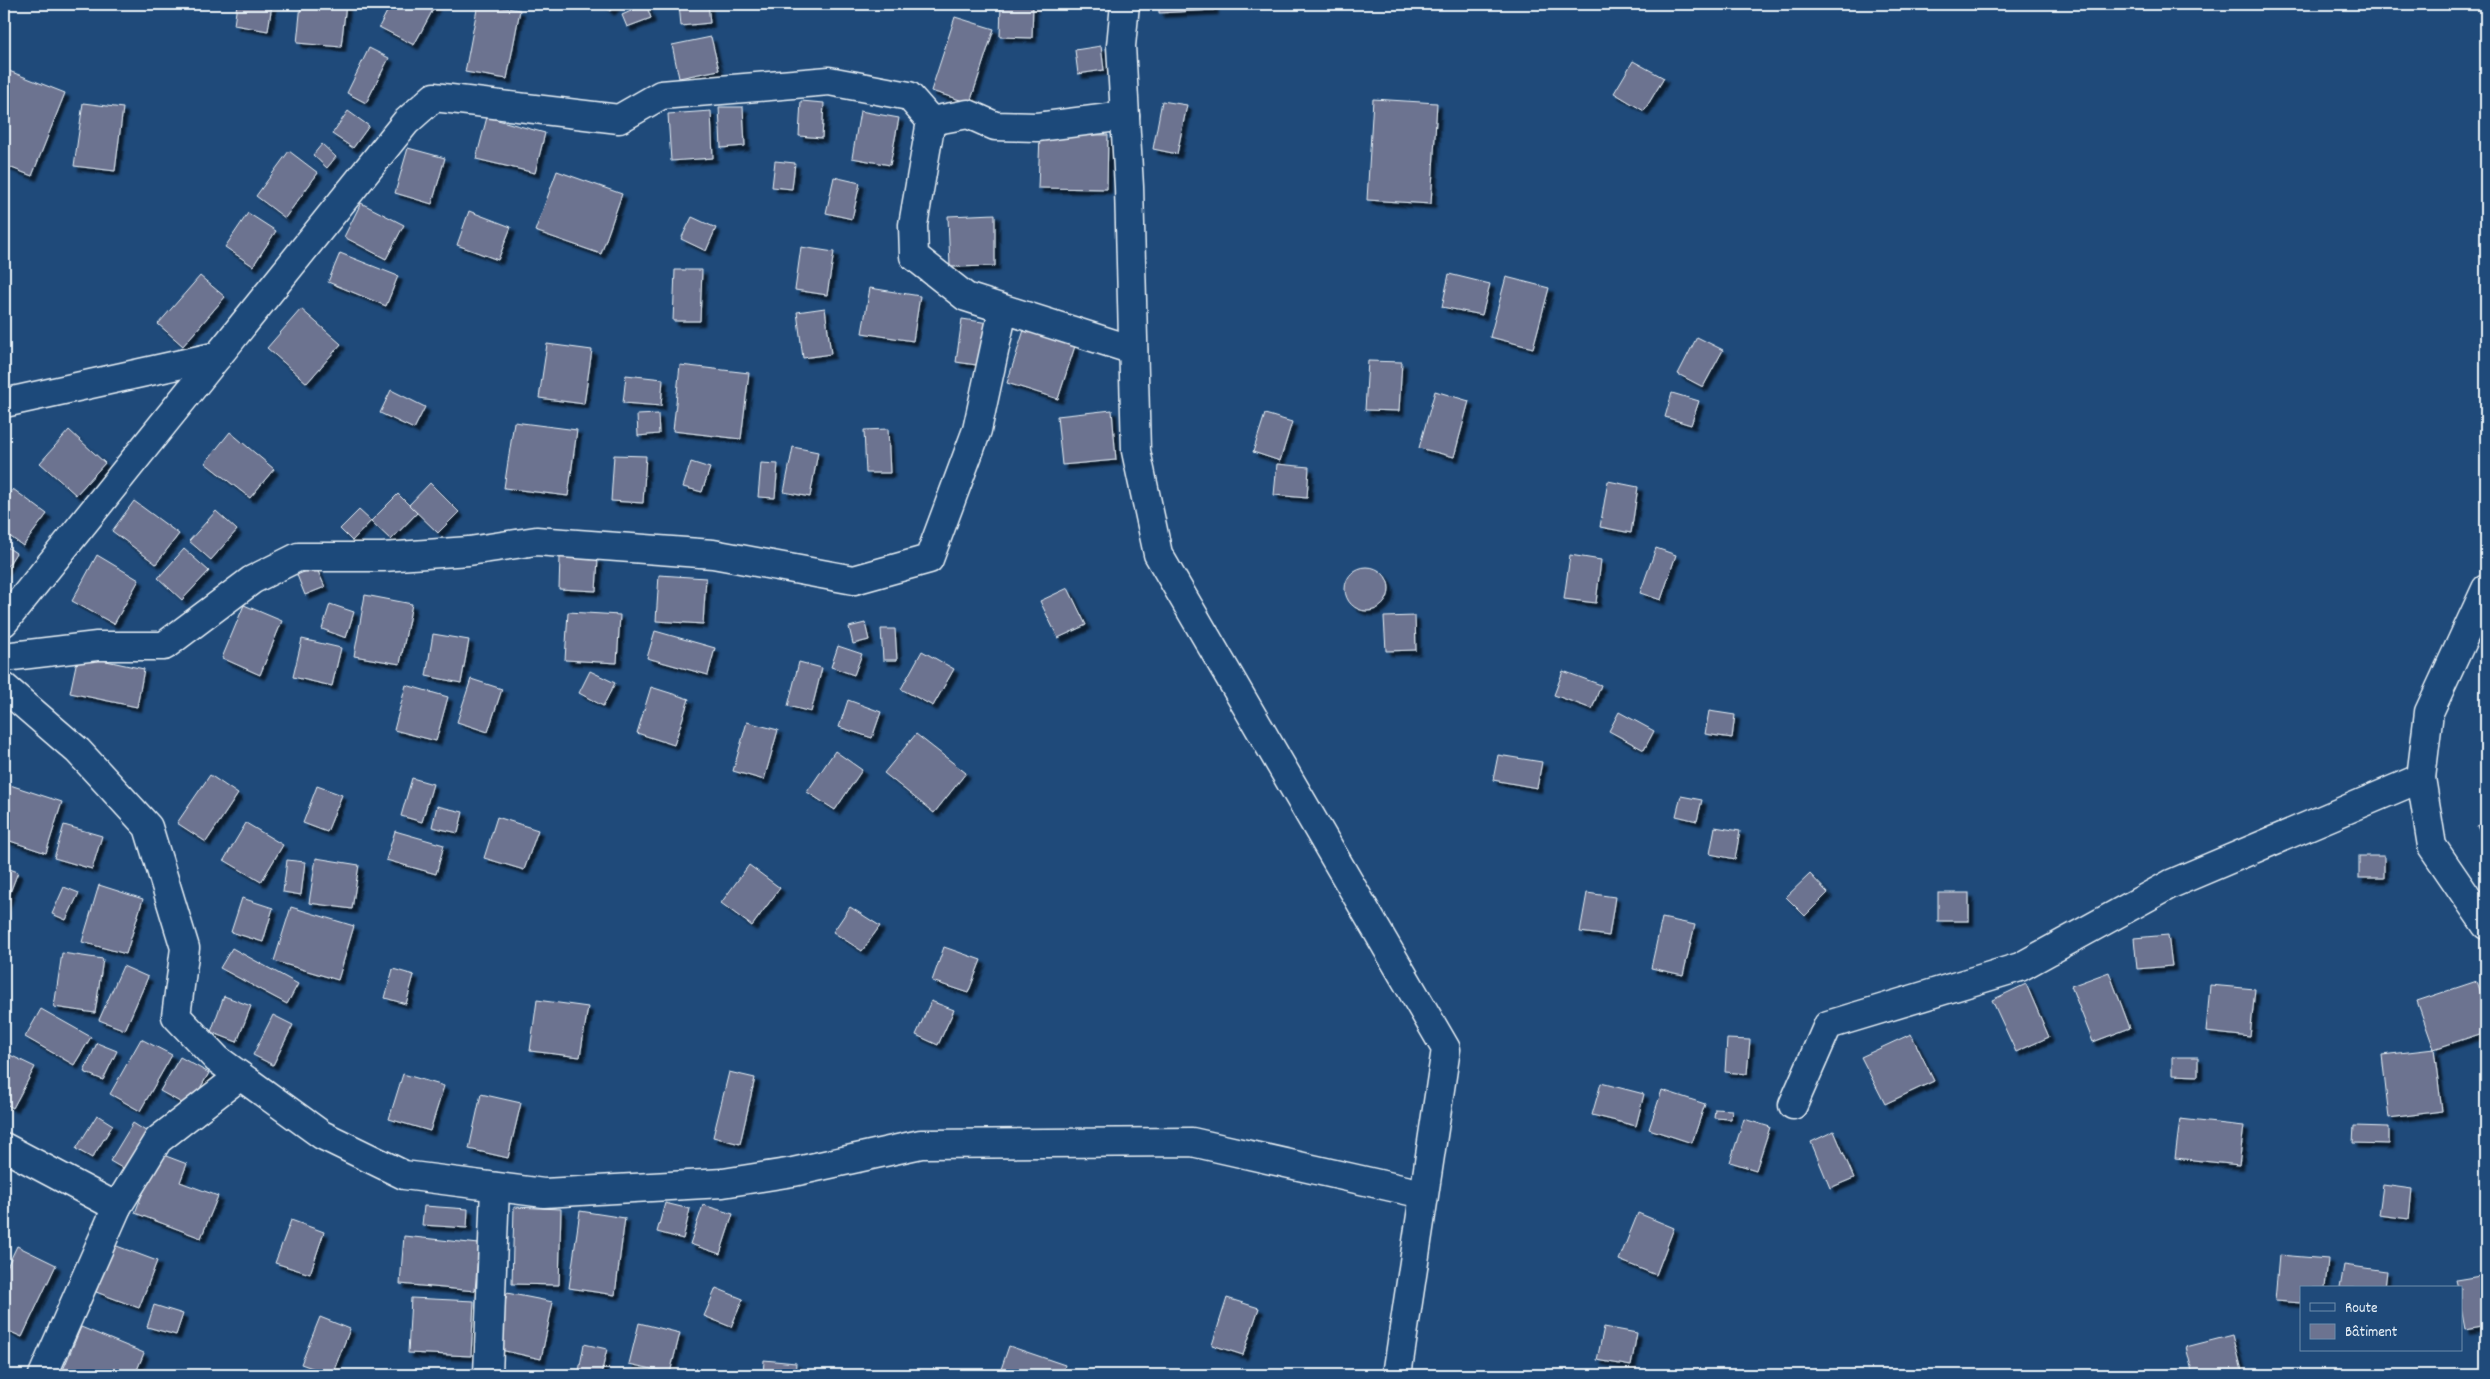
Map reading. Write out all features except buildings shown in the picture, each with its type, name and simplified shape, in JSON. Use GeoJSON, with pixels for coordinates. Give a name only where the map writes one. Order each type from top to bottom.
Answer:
{"type":"FeatureCollection","features":[{"type":"Feature","properties":{"kind":"street"},"geometry":{"type":"LineString","coordinates":[[1125,4],[1121,46],[1136,451],[1158,554],[1446,1049],[1397,1375]]}},
{"type":"Feature","properties":{"kind":"street"},"geometry":{"type":"LineString","coordinates":[[4,622],[406,122],[434,97],[619,120],[661,95],[829,81],[909,96],[930,121],[913,225],[914,256],[966,297],[1133,350]]}},
{"type":"Feature","properties":{"kind":"street"},"geometry":{"type":"LineString","coordinates":[[930,121],[968,114],[995,126],[1037,127],[1125,116]]}},
{"type":"Feature","properties":{"kind":"street"},"geometry":{"type":"LineString","coordinates":[[4,657],[97,646],[164,646],[252,580],[298,557],[393,557],[469,552],[536,541],[714,554],[854,580],[929,559],[977,430],[1003,310]]}},
{"type":"Feature","properties":{"kind":"street"},"geometry":{"type":"LineString","coordinates":[[4,404],[218,356]]}},
{"type":"Feature","properties":{"kind":"street"},"geometry":{"type":"LineString","coordinates":[[2486,589],[2429,712],[2421,778],[2432,846],[2486,925]]}},
{"type":"Feature","properties":{"kind":"street"},"geometry":{"type":"LineString","coordinates":[[4,687],[78,751],[148,827],[185,948],[176,1016],[217,1059],[322,1136],[404,1175],[544,1193],[723,1183],[793,1172],[921,1144],[1192,1142],[1424,1194]]}},
{"type":"Feature","properties":{"kind":"street"},"geometry":{"type":"LineString","coordinates":[[1793,1105],[1828,1025],[2020,967],[2171,884],[2421,778]]}},
{"type":"Feature","properties":{"kind":"street"},"geometry":{"type":"LineString","coordinates":[[43,1375],[117,1207],[158,1140],[240,1076]]}},
{"type":"Feature","properties":{"kind":"street"},"geometry":{"type":"LineString","coordinates":[[4,1147],[117,1207]]}},
{"type":"Feature","properties":{"kind":"street"},"geometry":{"type":"LineString","coordinates":[[488,1375],[495,1187]]}}]}
